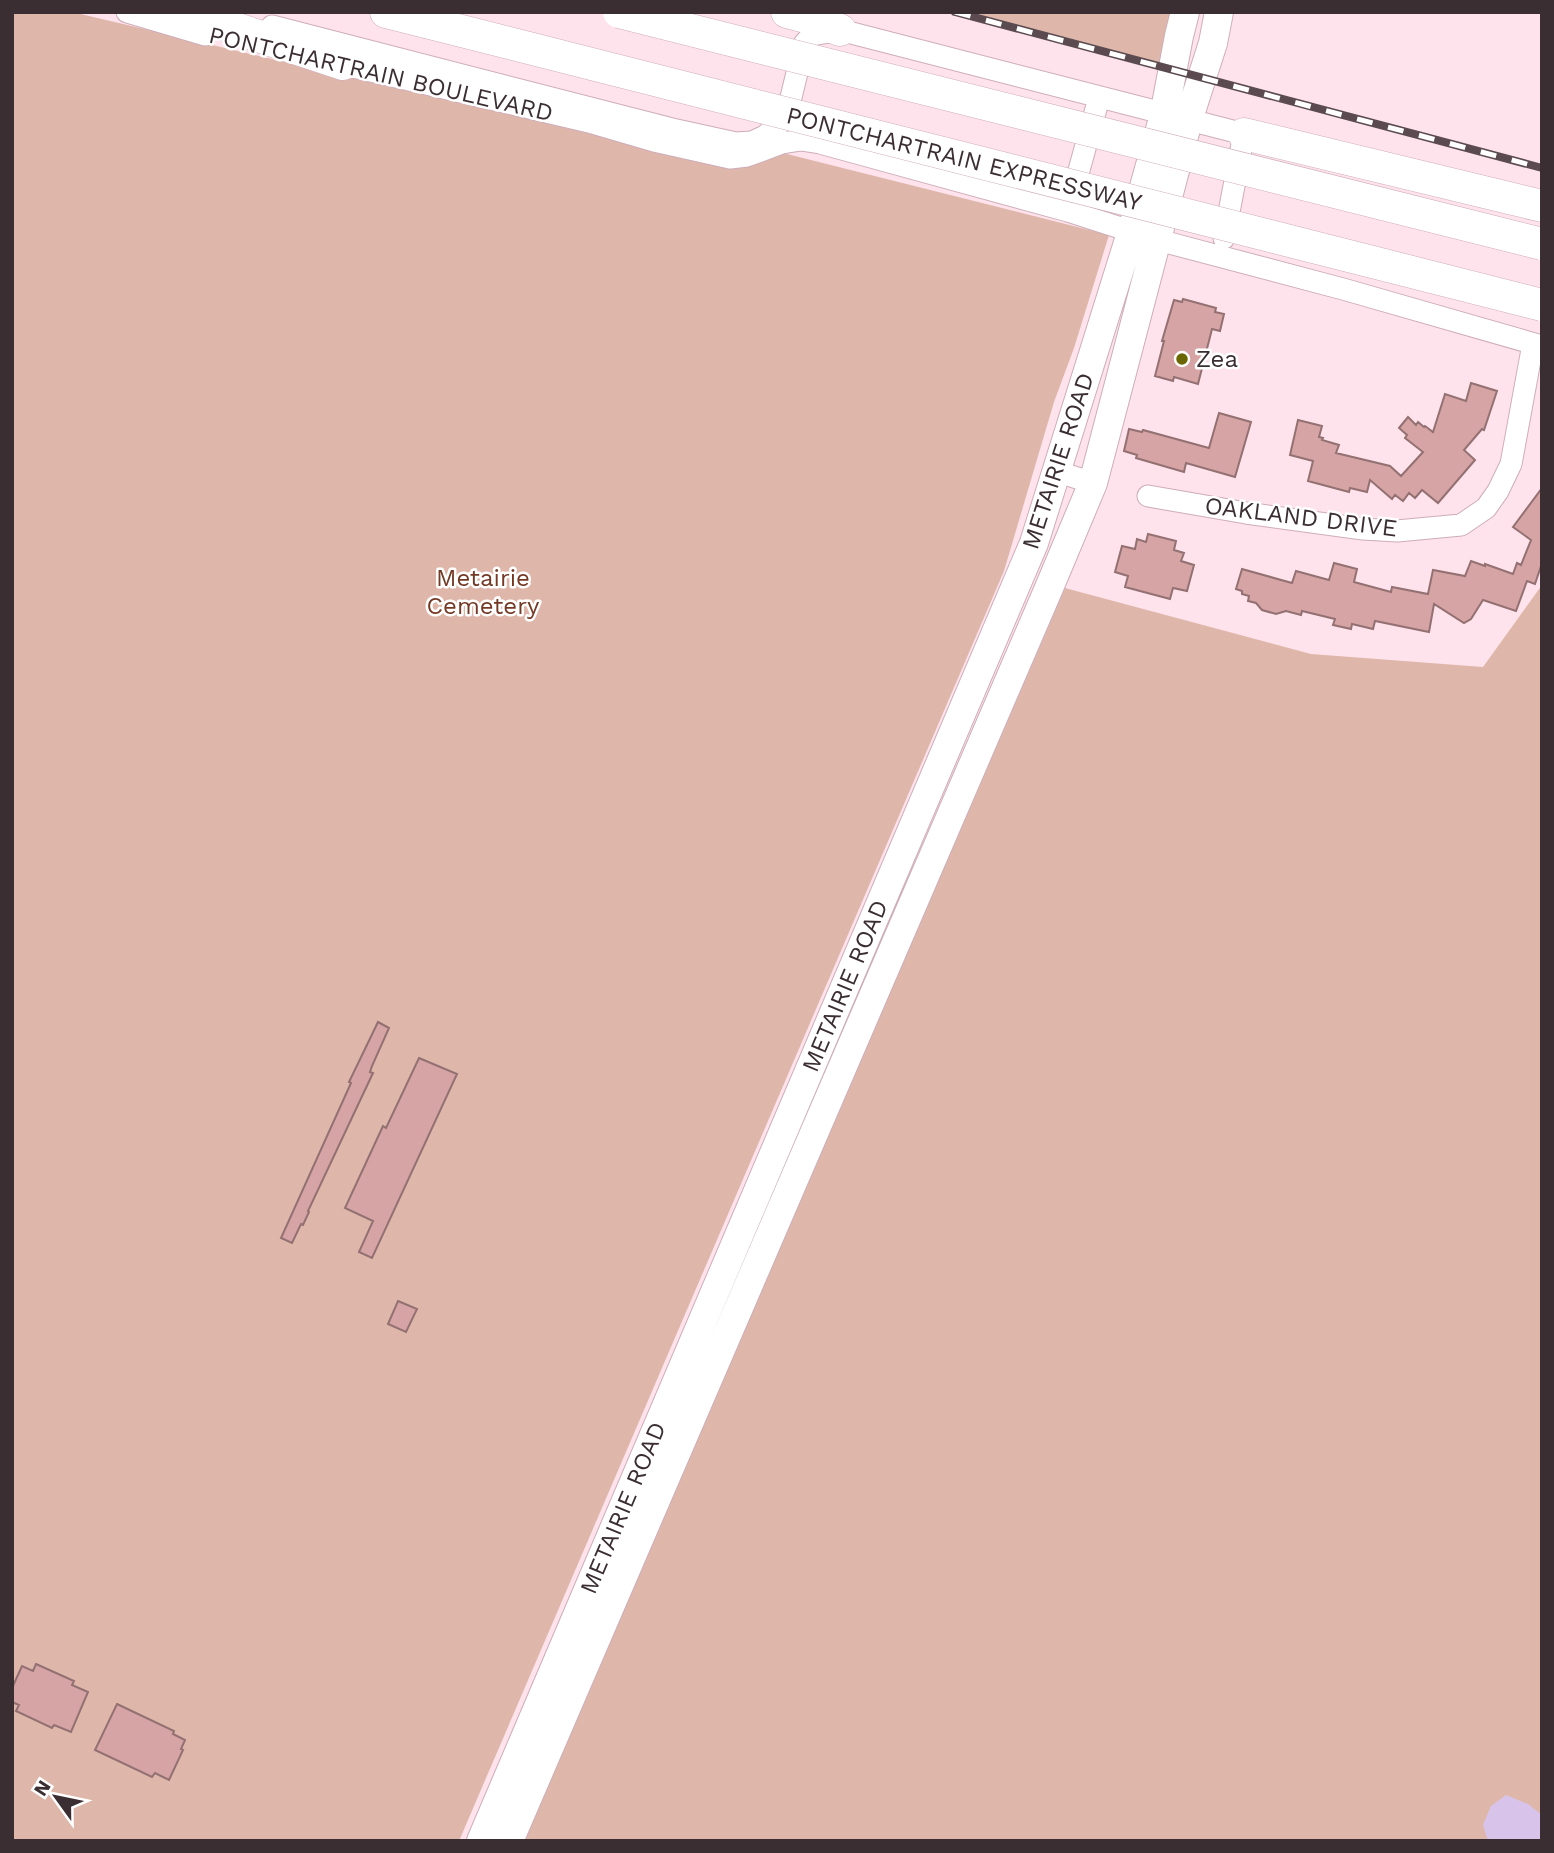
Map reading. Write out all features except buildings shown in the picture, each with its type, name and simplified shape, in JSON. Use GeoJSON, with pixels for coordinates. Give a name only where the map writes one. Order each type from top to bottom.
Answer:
{"type":"FeatureCollection","features":[{"type":"Feature","properties":{"kind":"highway","name":"PONTCHARTRAIN EXPRESSWAY"},"geometry":{"type":"LineString","coordinates":[[386,12],[1542,305]]}},
{"type":"Feature","properties":{"kind":"highway"},"geometry":{"type":"LineString","coordinates":[[619,12],[1542,244]]}},
{"type":"Feature","properties":{"kind":"highway"},"geometry":{"type":"LineString","coordinates":[[787,12],[839,30]]}},
{"type":"Feature","properties":{"kind":"highway"},"geometry":{"type":"LineString","coordinates":[[179,18],[231,26],[342,64]]}},
{"type":"Feature","properties":{"kind":"highway"},"geometry":{"type":"LineString","coordinates":[[1244,134],[1542,206]]}},
{"type":"Feature","properties":{"kind":"main road"},"geometry":{"type":"LineString","coordinates":[[1176,118],[1185,12]]}},
{"type":"Feature","properties":{"kind":"main road"},"geometry":{"type":"LineString","coordinates":[[1176,118],[1213,43],[1219,12]]}},
{"type":"Feature","properties":{"kind":"main road","name":"METAIRIE ROAD"},"geometry":{"type":"LineString","coordinates":[[481,1841],[1029,555],[1132,230],[1176,118]]}},
{"type":"Feature","properties":{"kind":"main road","name":"METAIRIE ROAD"},"geometry":{"type":"LineString","coordinates":[[509,1841],[1093,483],[1158,240],[1176,118]]}},
{"type":"Feature","properties":{"kind":"street","name":"PONTCHARTRAIN BOULEVARD"},"geometry":{"type":"LineString","coordinates":[[127,12],[179,18],[231,43],[342,64],[730,158],[747,156],[782,143],[801,140],[820,143],[1538,345]]}},
{"type":"Feature","properties":{"kind":"street","name":"PONTCHARTRAIN BOULEVARD"},"geometry":{"type":"LineString","coordinates":[[231,26],[261,23],[672,129],[736,143],[751,142],[765,136],[786,118]]}},
{"type":"Feature","properties":{"kind":"street"},"geometry":{"type":"LineString","coordinates":[[801,140],[789,128],[786,118],[804,44],[812,35],[839,30],[1244,134],[1220,256]]}},
{"type":"Feature","properties":{"kind":"street"},"geometry":{"type":"LineString","coordinates":[[1068,211],[1100,98]]}},
{"type":"Feature","properties":{"kind":"street","name":"OAKLAND DRIVE"},"geometry":{"type":"LineString","coordinates":[[1149,496],[1363,529],[1397,531],[1461,525],[1486,508],[1511,464],[1538,345]]}},
{"type":"Feature","properties":{"kind":"street"},"geometry":{"type":"LineString","coordinates":[[1055,471],[1093,483]]}},
{"type":"Feature","properties":{"kind":"green space","name":"Metairie Cemetery"},"geometry":{"type":"Polygon","coordinates":[[[12,12],[72,12],[732,167],[783,153],[1109,235],[1074,348],[1054,402],[1004,571],[459,1841],[12,1841],[12,12]]]}},
{"type":"Feature","properties":{"kind":"green space"},"geometry":{"type":"Polygon","coordinates":[[[955,12],[1185,12],[1171,71],[955,12]]]}},
{"type":"Feature","properties":{"kind":"green space"},"geometry":{"type":"Polygon","coordinates":[[[1542,585],[1542,1841],[522,1841],[1065,588],[1311,654],[1483,667],[1542,585]]]}},
{"type":"Feature","properties":{"kind":"shaded area"},"geometry":{"type":"Polygon","coordinates":[[[1506,1795],[1528,1804],[1542,1815],[1542,1841],[1488,1841],[1483,1825],[1491,1806],[1506,1795]]]}},
{"type":"Feature","properties":{"kind":"railway"},"geometry":{"type":"LineString","coordinates":[[955,12],[1542,168]]}},
{"type":"Feature","properties":{"kind":"place","name":"Zea"},"geometry":{"type":"Point","coordinates":[1182,359]}}]}
